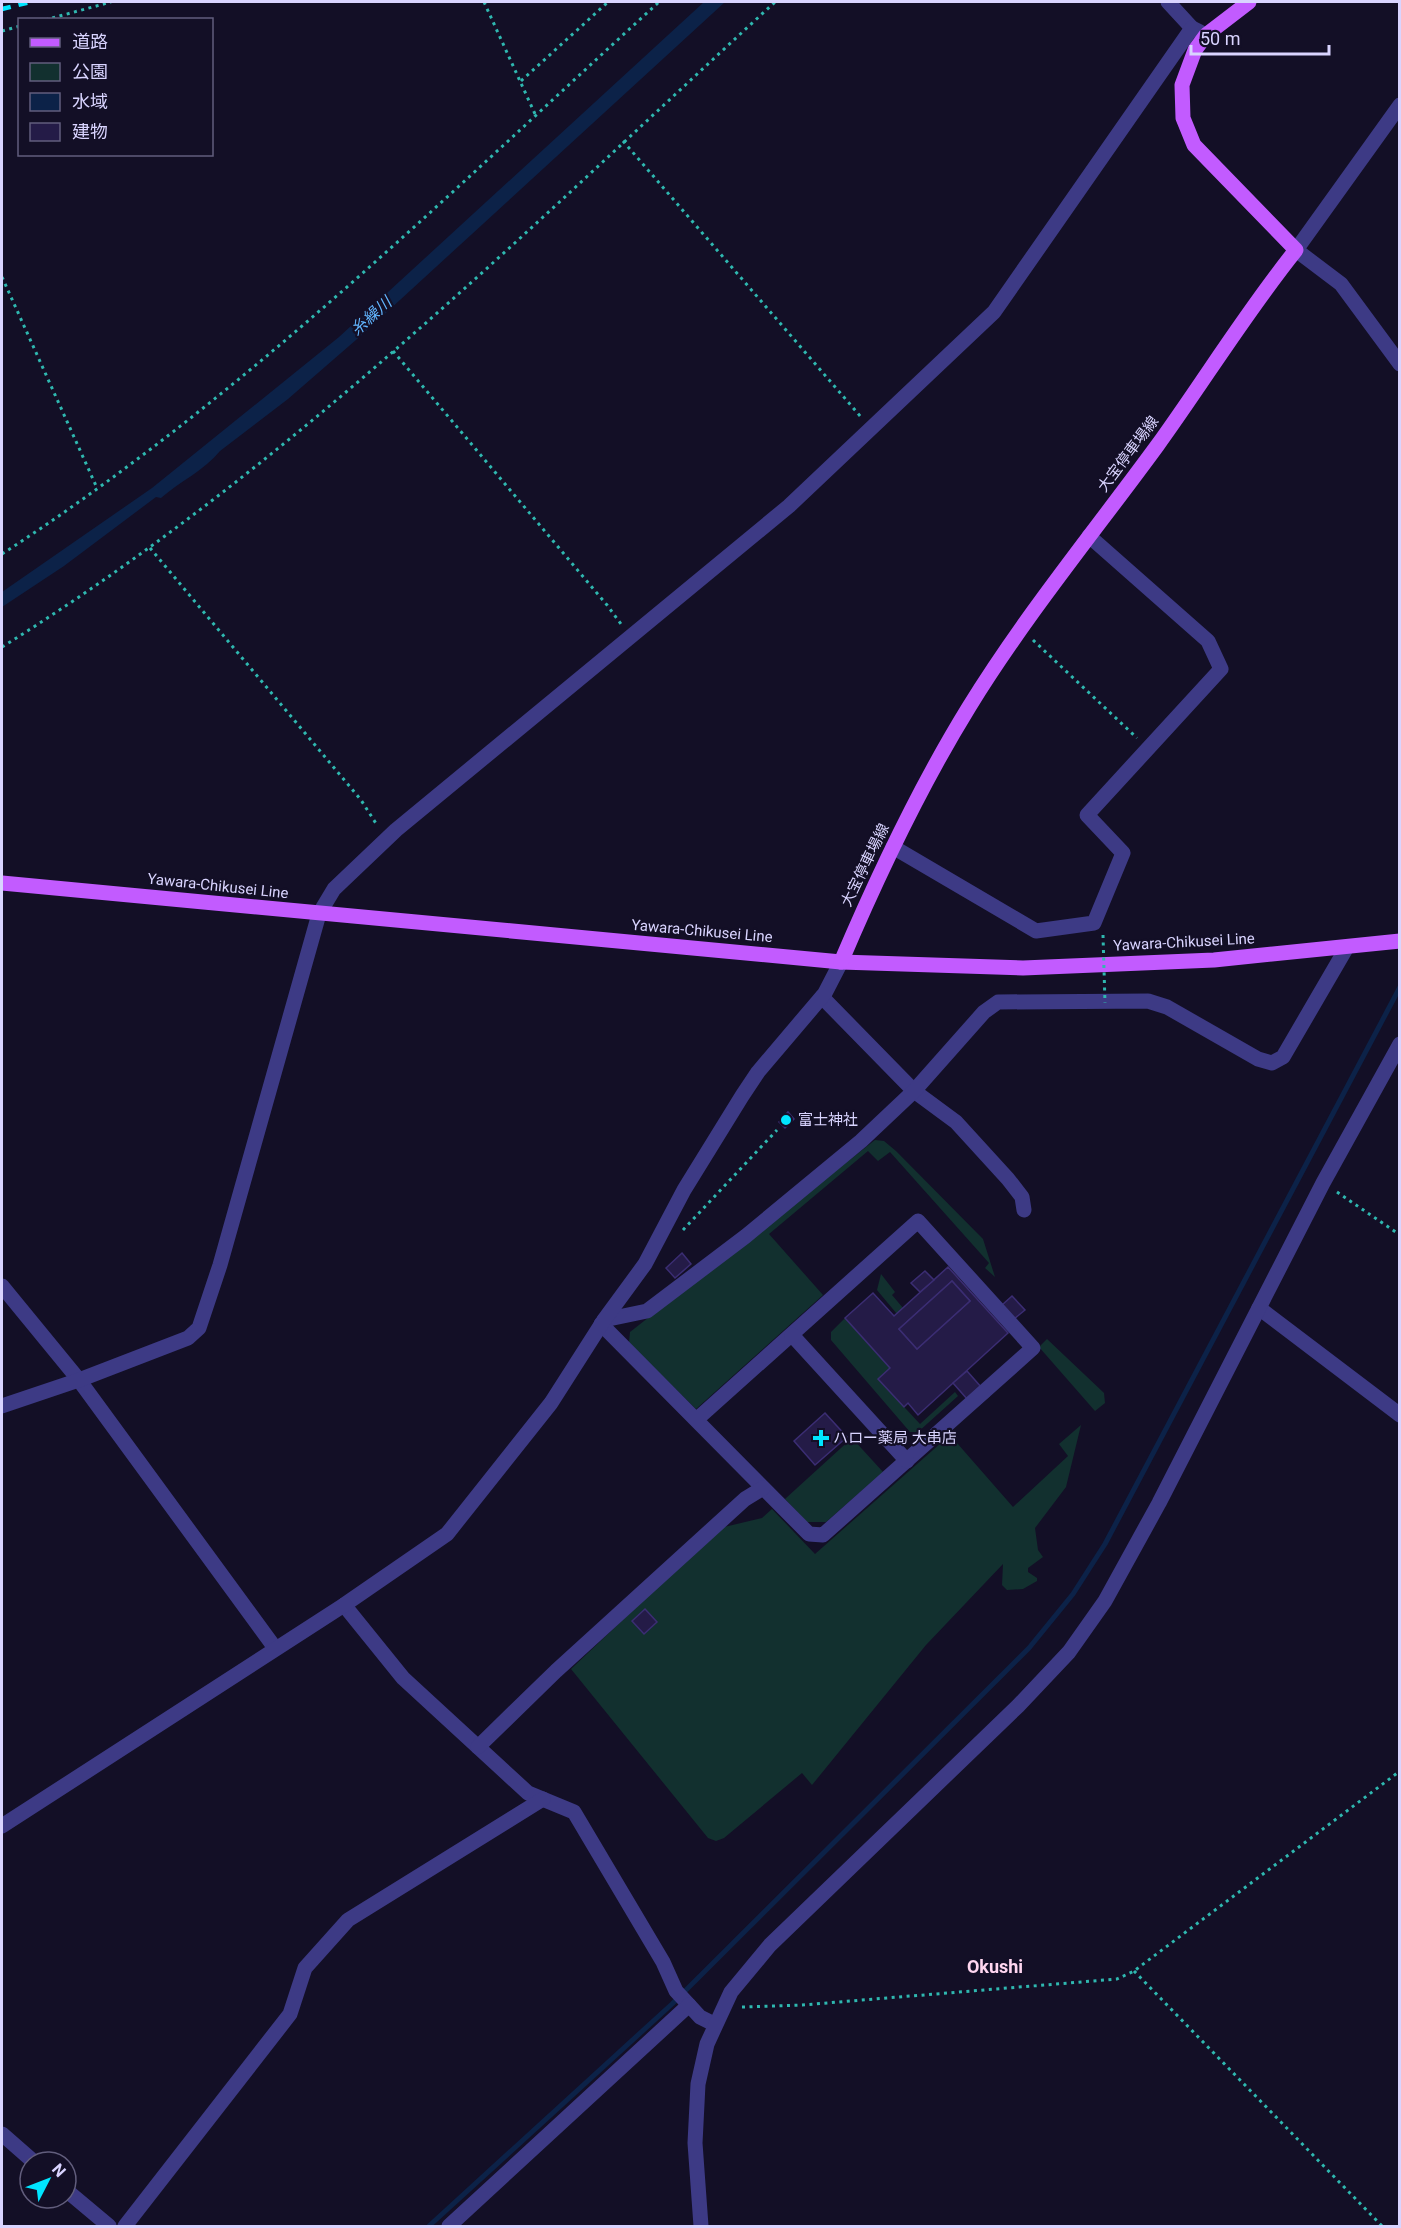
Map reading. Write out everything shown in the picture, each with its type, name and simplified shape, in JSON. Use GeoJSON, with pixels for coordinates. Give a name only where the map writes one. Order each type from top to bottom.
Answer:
{"type":"FeatureCollection","features":[{"type":"Feature","properties":{"kind":"main road"},"geometry":{"type":"LineString","coordinates":[[1249,2],[1199,32],[1182,85],[1181,105],[1188,134],[1194,145],[1296,250]]}},
{"type":"Feature","properties":{"kind":"main road","name":"大宝停車場線"},"geometry":{"type":"LineString","coordinates":[[841,962],[893,848],[969,708],[1089,536],[1168,431],[1267,287],[1296,250]]}},
{"type":"Feature","properties":{"kind":"main road","name":"Yawara-Chikusei Line"},"geometry":{"type":"LineString","coordinates":[[2,884],[841,962],[1023,968],[1214,960],[1400,941]]}},
{"type":"Feature","properties":{"kind":"street"},"geometry":{"type":"LineString","coordinates":[[2,1406],[79,1380],[188,1338],[199,1328],[220,1265],[319,914],[334,889],[388,838],[789,506],[872,430],[994,312],[1199,32],[1168,2]]}},
{"type":"Feature","properties":{"kind":"street"},"geometry":{"type":"LineString","coordinates":[[1400,105],[1296,250],[1341,284],[1400,364]]}},
{"type":"Feature","properties":{"kind":"street"},"geometry":{"type":"LineString","coordinates":[[893,848],[1036,931],[1094,923],[1123,853],[1087,814],[1221,669],[1208,641],[1089,536]]}},
{"type":"Feature","properties":{"kind":"street"},"geometry":{"type":"LineString","coordinates":[[603,1322],[647,1311],[746,1236],[861,1141],[914,1090],[984,1012],[998,1002],[1148,1001],[1167,1007],[1258,1059],[1272,1063],[1283,1057],[1347,947]]}},
{"type":"Feature","properties":{"kind":"street"},"geometry":{"type":"LineString","coordinates":[[2,1826],[344,1605],[447,1534],[551,1403],[603,1322],[645,1264],[684,1190],[742,1096],[758,1072],[822,997],[841,962]]}},
{"type":"Feature","properties":{"kind":"street"},"geometry":{"type":"LineString","coordinates":[[822,997],[914,1090],[956,1122],[1022,1197],[1024,1210]]}},
{"type":"Feature","properties":{"kind":"street"},"geometry":{"type":"LineString","coordinates":[[701,2226],[695,2143],[698,2084],[714,2024],[722,2007],[741,1977],[770,1945],[1018,1706],[1069,1652],[1105,1601],[1154,1513],[1323,1183],[1400,1044]]}},
{"type":"Feature","properties":{"kind":"street"},"geometry":{"type":"LineString","coordinates":[[603,1322],[696,1420],[809,1534],[824,1535],[1033,1348],[918,1221],[696,1420]]}},
{"type":"Feature","properties":{"kind":"street"},"geometry":{"type":"LineString","coordinates":[[2,1286],[79,1380],[275,1648]]}},
{"type":"Feature","properties":{"kind":"street"},"geometry":{"type":"LineString","coordinates":[[1259,1308],[1400,1415]]}},
{"type":"Feature","properties":{"kind":"street"},"geometry":{"type":"LineString","coordinates":[[792,1335],[907,1461]]}},
{"type":"Feature","properties":{"kind":"street"},"geometry":{"type":"LineString","coordinates":[[478,1747],[556,1671],[745,1499],[763,1488]]}},
{"type":"Feature","properties":{"kind":"street"},"geometry":{"type":"LineString","coordinates":[[344,1605],[403,1678],[528,1793],[574,1812],[683,1999],[700,2017],[714,2024]]}},
{"type":"Feature","properties":{"kind":"street"},"geometry":{"type":"LineString","coordinates":[[125,2226],[290,2014],[305,1968],[348,1920],[543,1799]]}},
{"type":"Feature","properties":{"kind":"street"},"geometry":{"type":"LineString","coordinates":[[449,2226],[683,1999]]}},
{"type":"Feature","properties":{"kind":"street"},"geometry":{"type":"LineString","coordinates":[[2,2134],[20,2150]]}},
{"type":"Feature","properties":{"kind":"street"},"geometry":{"type":"LineString","coordinates":[[78,2200],[109,2226]]}},
{"type":"Feature","properties":{"kind":"path"},"geometry":{"type":"LineString","coordinates":[[52,18],[111,2]]}},
{"type":"Feature","properties":{"kind":"path"},"geometry":{"type":"LineString","coordinates":[[484,2],[535,114]]}},
{"type":"Feature","properties":{"kind":"path"},"geometry":{"type":"LineString","coordinates":[[520,81],[608,2]]}},
{"type":"Feature","properties":{"kind":"path"},"geometry":{"type":"LineString","coordinates":[[2,554],[97,489],[195,416],[308,322],[658,2]]}},
{"type":"Feature","properties":{"kind":"path"},"geometry":{"type":"LineString","coordinates":[[2,647],[150,548],[259,466],[393,351],[775,2]]}},
{"type":"Feature","properties":{"kind":"path"},"geometry":{"type":"LineString","coordinates":[[2,31],[18,27]]}},
{"type":"Feature","properties":{"kind":"path"},"geometry":{"type":"LineString","coordinates":[[623,141],[872,430]]}},
{"type":"Feature","properties":{"kind":"path"},"geometry":{"type":"LineString","coordinates":[[2,277],[97,489]]}},
{"type":"Feature","properties":{"kind":"path"},"geometry":{"type":"LineString","coordinates":[[393,351],[607,604],[630,637]]}},
{"type":"Feature","properties":{"kind":"path"},"geometry":{"type":"LineString","coordinates":[[150,548],[361,800],[388,838]]}},
{"type":"Feature","properties":{"kind":"path"},"geometry":{"type":"LineString","coordinates":[[1022,630],[1148,747]]}},
{"type":"Feature","properties":{"kind":"path"},"geometry":{"type":"LineString","coordinates":[[1103,935],[1105,1003]]}},
{"type":"Feature","properties":{"kind":"path"},"geometry":{"type":"LineString","coordinates":[[677,1236],[777,1130]]}},
{"type":"Feature","properties":{"kind":"path"},"geometry":{"type":"LineString","coordinates":[[1323,1183],[1400,1235]]}},
{"type":"Feature","properties":{"kind":"path"},"geometry":{"type":"LineString","coordinates":[[722,2007],[802,2005],[1032,1988],[1117,1979],[1134,1971],[1400,1771]]}},
{"type":"Feature","properties":{"kind":"path"},"geometry":{"type":"LineString","coordinates":[[1134,1971],[1382,2226]]}},
{"type":"Feature","properties":{"kind":"green space"},"geometry":{"type":"Polygon","coordinates":[[[875,1140],[884,1141],[896,1151],[983,1239],[995,1277],[985,1268],[989,1263],[890,1152],[878,1161],[868,1151],[769,1234],[823,1295],[696,1409],[634,1348],[629,1342],[630,1332],[875,1140]]]}},
{"type":"Feature","properties":{"kind":"green space"},"geometry":{"type":"Polygon","coordinates":[[[881,1274],[895,1292],[892,1295],[903,1308],[897,1314],[877,1290],[881,1274]]]}},
{"type":"Feature","properties":{"kind":"green space"},"geometry":{"type":"Polygon","coordinates":[[[845,1318],[890,1368],[878,1379],[920,1424],[955,1392],[958,1396],[918,1432],[910,1432],[831,1340],[831,1332],[845,1318]]]}},
{"type":"Feature","properties":{"kind":"green space"},"geometry":{"type":"Polygon","coordinates":[[[1047,1339],[1104,1393],[1105,1403],[1095,1411],[1039,1347],[1047,1339]]]}},
{"type":"Feature","properties":{"kind":"green space"},"geometry":{"type":"Polygon","coordinates":[[[1081,1425],[1066,1487],[1035,1528],[1038,1550],[1043,1557],[1028,1568],[1028,1572],[1037,1578],[1037,1581],[1023,1589],[1007,1590],[1002,1585],[1003,1564],[926,1645],[812,1785],[802,1773],[724,1838],[716,1841],[708,1838],[571,1669],[720,1528],[762,1518],[772,1509],[815,1554],[950,1435],[1013,1507],[1068,1456],[1059,1444],[1081,1425]]]}},
{"type":"Feature","properties":{"kind":"green space"},"geometry":{"type":"Polygon","coordinates":[[[852,1438],[883,1472],[826,1522],[807,1522],[785,1499],[852,1438]]]}},
{"type":"Feature","properties":{"kind":"water","name":"糸繰川"},"geometry":{"type":"Polygon","coordinates":[[[704,2],[725,2],[364,333],[288,399],[161,498],[156,497],[64,566],[2,607],[2,592],[152,488],[339,337],[704,2]]]}},
{"type":"Feature","properties":{"kind":"building","name":"富士神社"},"geometry":{"type":"Polygon","coordinates":[[[788,1112],[794,1119],[785,1128],[779,1122],[788,1112]]]}},
{"type":"Feature","properties":{"kind":"building"},"geometry":{"type":"Polygon","coordinates":[[[682,1253],[691,1264],[675,1278],[666,1268],[682,1253]]]}},
{"type":"Feature","properties":{"kind":"building"},"geometry":{"type":"Polygon","coordinates":[[[948,1267],[1008,1333],[918,1415],[908,1403],[904,1407],[878,1379],[890,1368],[845,1318],[873,1293],[894,1316],[948,1267]],[[952,1281],[899,1329],[917,1349],[970,1301],[952,1281]]]}},
{"type":"Feature","properties":{"kind":"building"},"geometry":{"type":"Polygon","coordinates":[[[925,1271],[934,1280],[920,1292],[911,1283],[925,1271]]]}},
{"type":"Feature","properties":{"kind":"building"},"geometry":{"type":"Polygon","coordinates":[[[952,1281],[970,1301],[917,1349],[899,1329],[952,1281]]]}},
{"type":"Feature","properties":{"kind":"building"},"geometry":{"type":"Polygon","coordinates":[[[1012,1296],[1025,1310],[1014,1319],[1002,1305],[1012,1296]]]}},
{"type":"Feature","properties":{"kind":"building"},"geometry":{"type":"Polygon","coordinates":[[[967,1371],[989,1396],[975,1408],[953,1383],[967,1371]]]}},
{"type":"Feature","properties":{"kind":"building"},"geometry":{"type":"Polygon","coordinates":[[[825,1413],[847,1437],[815,1465],[794,1441],[825,1413]]]}},
{"type":"Feature","properties":{"kind":"building"},"geometry":{"type":"Polygon","coordinates":[[[645,1609],[657,1622],[644,1634],[632,1621],[645,1609]]]}},
{"type":"Feature","properties":{"kind":"waterway"},"geometry":{"type":"LineString","coordinates":[[429,2226],[672,2004],[1029,1648],[1073,1594],[1105,1544],[1400,987]]}},
{"type":"Feature","properties":{"kind":"railway"},"geometry":{"type":"LineString","coordinates":[[2,9],[30,2]]}},
{"type":"Feature","properties":{"kind":"place","name":"富士神社"},"geometry":{"type":"Point","coordinates":[786,1120]}},
{"type":"Feature","properties":{"kind":"place","name":"ハロー薬局 大串店"},"geometry":{"type":"Point","coordinates":[821,1438]}},
{"type":"Feature","properties":{"kind":"district","name":"Okushi"},"geometry":{"type":"Point","coordinates":[995,1966]}}]}
